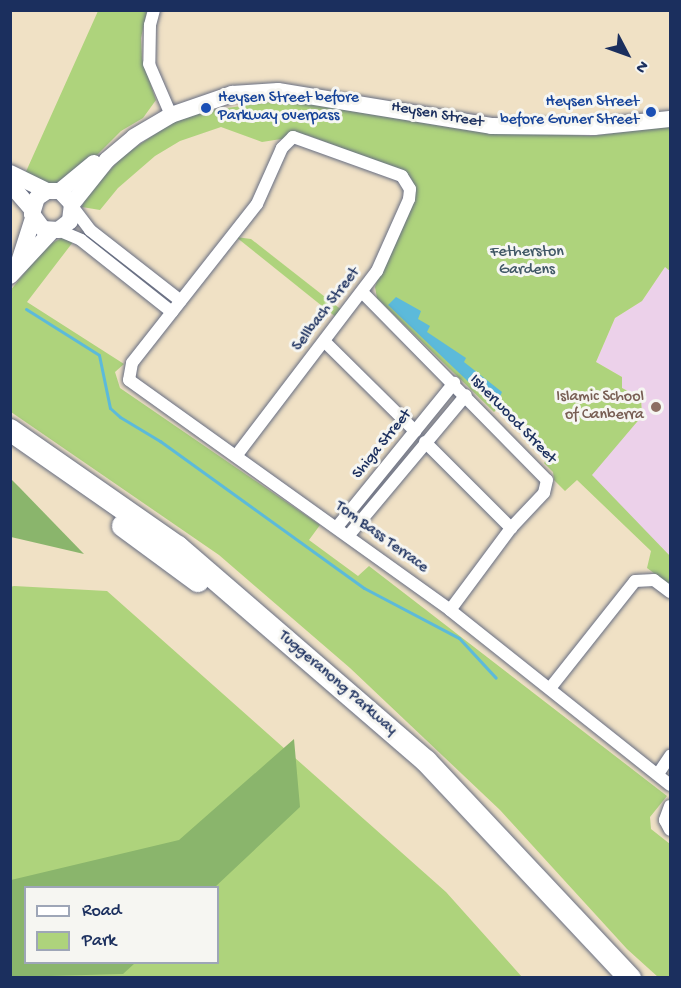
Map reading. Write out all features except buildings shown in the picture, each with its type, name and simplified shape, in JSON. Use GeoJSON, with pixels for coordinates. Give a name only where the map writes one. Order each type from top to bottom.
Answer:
{"type":"FeatureCollection","features":[{"type":"Feature","properties":{"kind":"highway","name":"Tuggeranong Parkway"},"geometry":{"type":"LineString","coordinates":[[10,430],[178,547],[426,761],[630,978]]}},
{"type":"Feature","properties":{"kind":"highway","name":"Tuggeranong Parkway"},"geometry":{"type":"LineString","coordinates":[[10,445],[211,590],[403,759],[613,978]]}},
{"type":"Feature","properties":{"kind":"main road","name":"Heysen Street"},"geometry":{"type":"LineString","coordinates":[[13,272],[37,198],[53,191],[116,142],[168,110],[195,98],[206,100],[278,91],[491,126],[594,127],[670,120]]}},
{"type":"Feature","properties":{"kind":"main road","name":"Heysen Street"},"geometry":{"type":"LineString","coordinates":[[13,272],[55,231],[70,221],[72,205],[122,146],[168,110]]}},
{"type":"Feature","properties":{"kind":"main road"},"geometry":{"type":"LineString","coordinates":[[10,173],[53,191],[72,205]]}},
{"type":"Feature","properties":{"kind":"main road"},"geometry":{"type":"LineString","coordinates":[[10,184],[43,229],[55,231]]}},
{"type":"Feature","properties":{"kind":"street"},"geometry":{"type":"LineString","coordinates":[[154,10],[150,25],[149,64],[168,110]]}},
{"type":"Feature","properties":{"kind":"street","name":"Sellbach Street"},"geometry":{"type":"LineString","coordinates":[[172,312],[257,204],[282,147],[293,137],[402,176],[410,189],[377,271],[363,293],[236,456]]}},
{"type":"Feature","properties":{"kind":"street"},"geometry":{"type":"LineString","coordinates":[[72,205],[90,230],[181,301]]}},
{"type":"Feature","properties":{"kind":"street"},"geometry":{"type":"LineString","coordinates":[[55,231],[81,240],[172,312]]}},
{"type":"Feature","properties":{"kind":"street","name":"Isherwood Street"},"geometry":{"type":"LineString","coordinates":[[363,293],[466,395],[547,480],[544,493],[511,528],[450,610]]}},
{"type":"Feature","properties":{"kind":"street","name":"Tom Bass Terrace"},"geometry":{"type":"LineString","coordinates":[[172,312],[132,363],[129,380],[338,527],[450,610],[551,687],[670,785]]}},
{"type":"Feature","properties":{"kind":"street"},"geometry":{"type":"LineString","coordinates":[[325,342],[415,431]]}},
{"type":"Feature","properties":{"kind":"street","name":"Shiga Street"},"geometry":{"type":"LineString","coordinates":[[338,527],[454,383]]}},
{"type":"Feature","properties":{"kind":"street","name":"Shiga Street"},"geometry":{"type":"LineString","coordinates":[[349,535],[466,395]]}},
{"type":"Feature","properties":{"kind":"street"},"geometry":{"type":"LineString","coordinates":[[425,442],[511,528]]}},
{"type":"Feature","properties":{"kind":"street"},"geometry":{"type":"LineString","coordinates":[[551,687],[635,581],[654,580],[670,592]]}},
{"type":"Feature","properties":{"kind":"street"},"geometry":{"type":"LineString","coordinates":[[658,774],[670,756]]}},
{"type":"Feature","properties":{"kind":"street"},"geometry":{"type":"LineString","coordinates":[[670,806],[665,820],[670,830]]}},
{"type":"Feature","properties":{"kind":"shaded area","name":"Islamic School of Canberra"},"geometry":{"type":"Polygon","coordinates":[[[665,267],[670,271],[670,556],[591,475],[642,416],[641,398],[622,388],[622,377],[596,362],[615,318],[642,301],[665,267]]]}},
{"type":"Feature","properties":{"kind":"green space"},"geometry":{"type":"Polygon","coordinates":[[[98,11],[147,11],[141,38],[142,59],[156,100],[143,118],[121,131],[62,190],[24,176],[98,11]]]}},
{"type":"Feature","properties":{"kind":"green space","name":"Fetherston Gardens"},"geometry":{"type":"Polygon","coordinates":[[[285,100],[466,130],[591,136],[670,126],[670,271],[665,267],[642,301],[615,318],[596,362],[622,377],[622,388],[641,398],[642,416],[592,475],[670,556],[670,585],[647,568],[651,551],[577,480],[565,491],[554,480],[553,472],[544,463],[551,454],[502,405],[494,412],[377,298],[375,287],[380,272],[414,189],[412,180],[402,171],[307,135],[262,142],[221,127],[180,141],[155,156],[118,188],[100,210],[82,207],[85,197],[124,155],[170,124],[198,112],[285,100]]]}},
{"type":"Feature","properties":{"kind":"green space"},"geometry":{"type":"Polygon","coordinates":[[[236,237],[251,239],[343,311],[337,318],[236,237]]]}},
{"type":"Feature","properties":{"kind":"green space"},"geometry":{"type":"Polygon","coordinates":[[[62,238],[73,242],[27,302],[124,364],[115,372],[120,388],[320,525],[309,540],[358,576],[369,566],[667,796],[650,817],[651,829],[670,844],[670,977],[658,977],[627,949],[500,810],[350,668],[219,555],[11,412],[10,291],[46,246],[62,238]]]}},
{"type":"Feature","properties":{"kind":"green space"},"geometry":{"type":"Polygon","coordinates":[[[11,479],[19,487],[84,554],[11,537],[11,479]]]}},
{"type":"Feature","properties":{"kind":"green space"},"geometry":{"type":"Polygon","coordinates":[[[14,586],[107,591],[446,892],[522,977],[11,978],[10,587],[14,586]]]}},
{"type":"Feature","properties":{"kind":"green space"},"geometry":{"type":"Polygon","coordinates":[[[294,739],[300,807],[216,886],[24,886],[24,964],[134,964],[123,974],[11,977],[11,880],[179,840],[294,739]]]}},
{"type":"Feature","properties":{"kind":"water"},"geometry":{"type":"Polygon","coordinates":[[[396,297],[421,311],[418,319],[430,326],[427,332],[466,358],[464,362],[502,392],[499,399],[478,391],[388,305],[396,297]]]}},
{"type":"Feature","properties":{"kind":"waterway"},"geometry":{"type":"LineString","coordinates":[[26,309],[99,355],[110,408],[120,417],[160,441],[364,588],[459,638],[496,678]]}},
{"type":"Feature","properties":{"kind":"place","name":"Heysen Street before Parkway overpass"},"geometry":{"type":"Point","coordinates":[206,108]}},
{"type":"Feature","properties":{"kind":"place","name":"Heysen Street before Gruner Street"},"geometry":{"type":"Point","coordinates":[651,112]}},
{"type":"Feature","properties":{"kind":"place","name":"Islamic School of Canberra"},"geometry":{"type":"Point","coordinates":[656,407]}}]}
